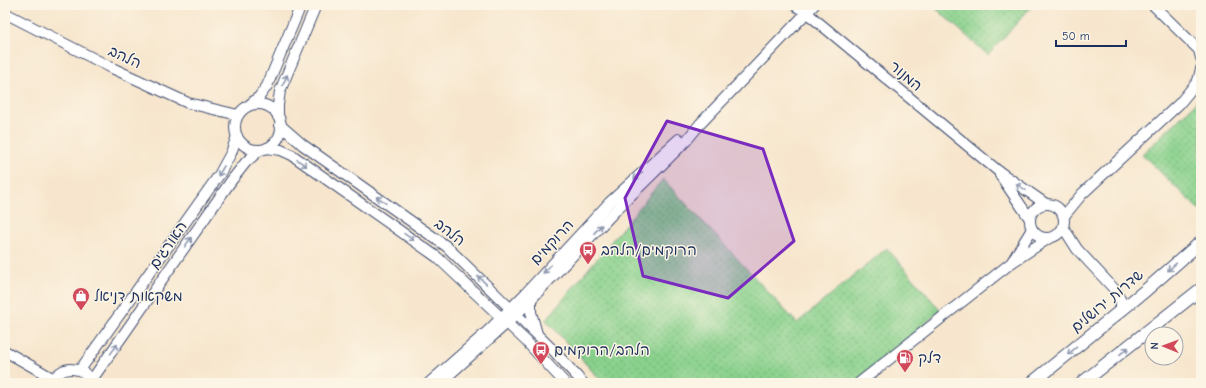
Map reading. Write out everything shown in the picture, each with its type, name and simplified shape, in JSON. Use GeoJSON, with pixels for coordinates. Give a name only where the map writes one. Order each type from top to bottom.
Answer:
{"type":"FeatureCollection","features":[{"type":"Feature","properties":{"kind":"main road","name":"שדרות ירושלים"},"geometry":{"type":"LineString","coordinates":[[1032,383],[1121,311],[1201,242]]}},
{"type":"Feature","properties":{"kind":"main road"},"geometry":{"type":"LineString","coordinates":[[1082,383],[1201,289]]}},
{"type":"Feature","properties":{"kind":"street"},"geometry":{"type":"LineString","coordinates":[[301,5],[267,86],[259,96],[242,110],[235,122],[237,136],[244,145],[254,150],[264,149],[276,141],[280,130],[278,105],[280,91],[316,5]]}},
{"type":"Feature","properties":{"kind":"street","name":"המנור"},"geometry":{"type":"LineString","coordinates":[[795,5],[807,13],[997,170],[1046,204]]}},
{"type":"Feature","properties":{"kind":"street","name":"הרוקמים"},"geometry":{"type":"LineString","coordinates":[[440,383],[528,297],[609,203],[681,137],[700,124],[814,5]]}},
{"type":"Feature","properties":{"kind":"street"},"geometry":{"type":"LineString","coordinates":[[1153,5],[1199,50],[1201,58]]}},
{"type":"Feature","properties":{"kind":"street","name":"הלהב"},"geometry":{"type":"LineString","coordinates":[[5,13],[112,68],[188,103],[238,116]]}},
{"type":"Feature","properties":{"kind":"street"},"geometry":{"type":"LineString","coordinates":[[859,383],[1011,263],[1061,231],[1064,216],[1082,194],[1179,104],[1198,81],[1201,69]]}},
{"type":"Feature","properties":{"kind":"street"},"geometry":{"type":"LineString","coordinates":[[248,106],[260,104],[271,108],[279,121]]}},
{"type":"Feature","properties":{"kind":"street","name":"הלהב"},"geometry":{"type":"LineString","coordinates":[[279,121],[303,145],[446,246],[496,293],[584,383]]}},
{"type":"Feature","properties":{"kind":"street","name":"האורגים"},"geometry":{"type":"LineString","coordinates":[[80,370],[219,175],[231,153],[237,136]]}},
{"type":"Feature","properties":{"kind":"street","name":"הלהב"},"geometry":{"type":"LineString","coordinates":[[264,149],[281,150],[292,155],[437,257],[526,341],[565,383]]}},
{"type":"Feature","properties":{"kind":"street","name":"האורגים"},"geometry":{"type":"LineString","coordinates":[[92,382],[231,181],[246,162],[264,149]]}},
{"type":"Feature","properties":{"kind":"street","name":"המנור"},"geometry":{"type":"LineString","coordinates":[[997,170],[1030,219]]}},
{"type":"Feature","properties":{"kind":"street"},"geometry":{"type":"LineString","coordinates":[[1057,207],[1082,194]]}},
{"type":"Feature","properties":{"kind":"street"},"geometry":{"type":"LineString","coordinates":[[1064,216],[1057,207],[1052,204],[1046,204],[1036,209],[1030,219],[1032,229],[1039,236],[1051,237],[1077,249]]}},
{"type":"Feature","properties":{"kind":"street"},"geometry":{"type":"LineString","coordinates":[[1063,227],[1077,249],[1116,291],[1121,300],[1121,311]]}},
{"type":"Feature","properties":{"kind":"street"},"geometry":{"type":"LineString","coordinates":[[1011,263],[1032,229]]}},
{"type":"Feature","properties":{"kind":"street"},"geometry":{"type":"LineString","coordinates":[[1116,291],[1131,295],[1146,290]]}},
{"type":"Feature","properties":{"kind":"street"},"geometry":{"type":"LineString","coordinates":[[496,293],[515,298],[528,297],[537,334]]}},
{"type":"Feature","properties":{"kind":"street"},"geometry":{"type":"LineString","coordinates":[[488,304],[492,313],[490,333],[513,334],[526,341]]}},
{"type":"Feature","properties":{"kind":"street","name":"הרוקמים"},"geometry":{"type":"LineString","coordinates":[[429,383],[490,333]]}},
{"type":"Feature","properties":{"kind":"street"},"geometry":{"type":"LineString","coordinates":[[5,351],[53,381],[59,373],[73,368],[87,374],[92,382]]}},
{"type":"Feature","properties":{"kind":"street"},"geometry":{"type":"LineString","coordinates":[[37,370],[41,383]]}},
{"type":"Feature","properties":{"kind":"highlighted area"},"geometry":{"type":"Polygon","coordinates":[[[667,121],[763,149],[794,241],[728,298],[643,276],[625,198],[667,121]]]}},
{"type":"Feature","properties":{"kind":"green space"},"geometry":{"type":"Polygon","coordinates":[[[932,5],[1033,5],[988,55],[932,5]]]}},
{"type":"Feature","properties":{"kind":"green space"},"geometry":{"type":"Polygon","coordinates":[[[1201,95],[1201,212],[1142,154],[1191,108],[1201,95]]]}},
{"type":"Feature","properties":{"kind":"green space"},"geometry":{"type":"Polygon","coordinates":[[[663,179],[797,323],[887,248],[940,310],[861,383],[603,383],[546,320],[663,179]]]}},
{"type":"Feature","properties":{"kind":"place","name":"הרוקמים/הלהב"},"geometry":{"type":"Point","coordinates":[588,265]}},
{"type":"Feature","properties":{"kind":"place","name":"משקאות דניאל"},"geometry":{"type":"Point","coordinates":[81,311]}},
{"type":"Feature","properties":{"kind":"place","name":"הלהב/הרוקמים"},"geometry":{"type":"Point","coordinates":[541,365]}},
{"type":"Feature","properties":{"kind":"place","name":"דלק"},"geometry":{"type":"Point","coordinates":[905,373]}}]}
